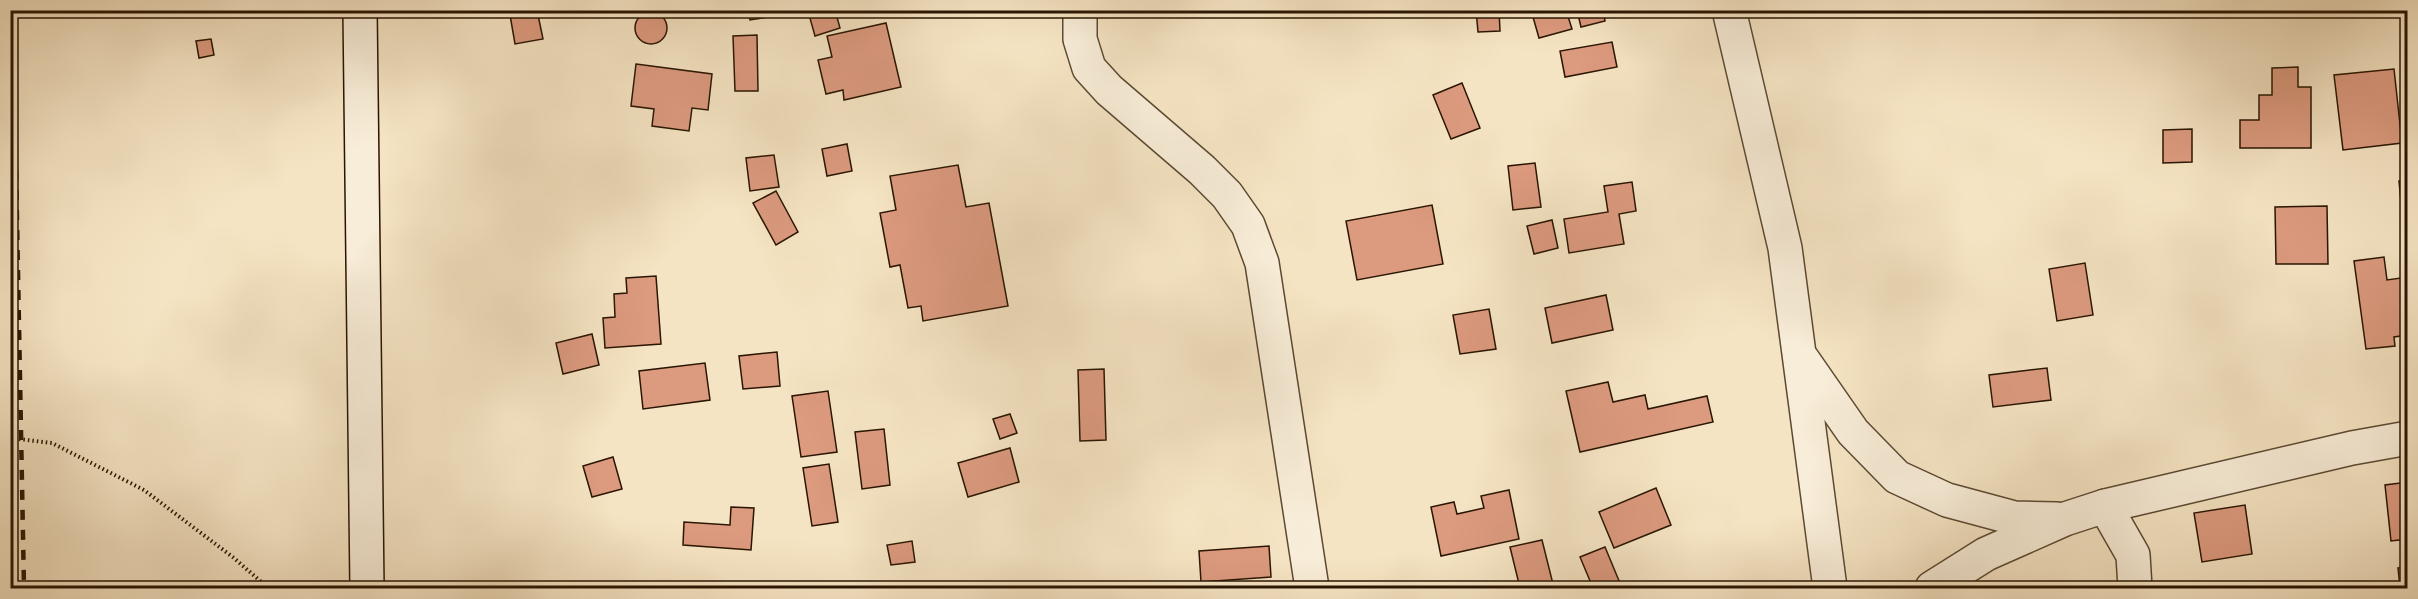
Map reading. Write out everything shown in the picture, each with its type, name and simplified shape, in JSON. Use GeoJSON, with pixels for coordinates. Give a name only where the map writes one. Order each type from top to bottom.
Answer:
{"type":"FeatureCollection","features":[{"type":"Feature","properties":{"kind":"street"},"geometry":{"type":"LineString","coordinates":[[360,10],[367,588]]}},
{"type":"Feature","properties":{"kind":"street"},"geometry":{"type":"LineString","coordinates":[[1080,10],[1080,39],[1089,68],[1109,90],[1210,178],[1227,195],[1248,225],[1262,263],[1312,588]]}},
{"type":"Feature","properties":{"kind":"street"},"geometry":{"type":"LineString","coordinates":[[1729,10],[1785,248],[1830,588]]}},
{"type":"Feature","properties":{"kind":"street"},"geometry":{"type":"LineString","coordinates":[[1799,354],[1853,432],[1897,477],[1947,500],[2014,518],[2065,519]]}},
{"type":"Feature","properties":{"kind":"street"},"geometry":{"type":"LineString","coordinates":[[1932,588],[1986,554],[2065,519],[2105,506],[2352,448],[2408,438]]}},
{"type":"Feature","properties":{"kind":"street"},"geometry":{"type":"LineString","coordinates":[[2105,506],[2133,555],[2135,588]]}},
{"type":"Feature","properties":{"kind":"path"},"geometry":{"type":"LineString","coordinates":[[10,438],[52,443],[144,490],[234,558],[268,588]]}},
{"type":"Feature","properties":{"kind":"building"},"geometry":{"type":"Polygon","coordinates":[[[537,10],[543,39],[515,44],[510,15],[537,10]]]}},
{"type":"Feature","properties":{"kind":"building"},"geometry":{"type":"Polygon","coordinates":[[[748,10],[767,10],[768,17],[750,20],[748,10]]]}},
{"type":"Feature","properties":{"kind":"building"},"geometry":{"type":"Polygon","coordinates":[[[835,10],[840,28],[815,36],[808,11],[835,10]]]}},
{"type":"Feature","properties":{"kind":"building"},"geometry":{"type":"Polygon","coordinates":[[[1476,10],[1499,10],[1500,31],[1478,32],[1476,10]]]}},
{"type":"Feature","properties":{"kind":"building"},"geometry":{"type":"Polygon","coordinates":[[[1531,10],[1566,10],[1572,29],[1539,38],[1531,10]]]}},
{"type":"Feature","properties":{"kind":"building"},"geometry":{"type":"Polygon","coordinates":[[[1577,10],[1603,10],[1605,21],[1581,27],[1577,10]]]}},
{"type":"Feature","properties":{"kind":"building"},"geometry":{"type":"Polygon","coordinates":[[[651,12],[662,17],[667,28],[662,39],[651,44],[640,39],[635,28],[640,17],[651,12]]]}},
{"type":"Feature","properties":{"kind":"building"},"geometry":{"type":"Polygon","coordinates":[[[886,23],[901,87],[844,100],[843,90],[826,94],[818,60],[832,57],[827,36],[886,23]]]}},
{"type":"Feature","properties":{"kind":"building"},"geometry":{"type":"Polygon","coordinates":[[[757,35],[758,91],[735,91],[733,36],[757,35]]]}},
{"type":"Feature","properties":{"kind":"building"},"geometry":{"type":"Polygon","coordinates":[[[211,39],[214,55],[199,58],[196,41],[211,39]]]}},
{"type":"Feature","properties":{"kind":"building"},"geometry":{"type":"Polygon","coordinates":[[[1612,42],[1617,67],[1565,77],[1560,51],[1612,42]]]}},
{"type":"Feature","properties":{"kind":"building"},"geometry":{"type":"Polygon","coordinates":[[[636,64],[712,74],[708,110],[692,108],[689,131],[652,126],[654,109],[631,106],[636,64]]]}},
{"type":"Feature","properties":{"kind":"building"},"geometry":{"type":"Polygon","coordinates":[[[2298,67],[2298,87],[2311,87],[2311,148],[2240,148],[2240,120],[2259,120],[2259,95],[2272,95],[2272,68],[2298,67]]]}},
{"type":"Feature","properties":{"kind":"building"},"geometry":{"type":"Polygon","coordinates":[[[2394,69],[2402,143],[2343,150],[2334,75],[2394,69]]]}},
{"type":"Feature","properties":{"kind":"building"},"geometry":{"type":"Polygon","coordinates":[[[1462,83],[1480,128],[1451,139],[1433,95],[1462,83]]]}},
{"type":"Feature","properties":{"kind":"building"},"geometry":{"type":"Polygon","coordinates":[[[2192,129],[2192,162],[2163,163],[2163,130],[2192,129]]]}},
{"type":"Feature","properties":{"kind":"building"},"geometry":{"type":"Polygon","coordinates":[[[847,144],[852,171],[827,176],[822,149],[847,144]]]}},
{"type":"Feature","properties":{"kind":"building"},"geometry":{"type":"Polygon","coordinates":[[[774,155],[779,187],[750,191],[746,158],[774,155]]]}},
{"type":"Feature","properties":{"kind":"building"},"geometry":{"type":"Polygon","coordinates":[[[1535,163],[1541,207],[1513,210],[1508,166],[1535,163]]]}},
{"type":"Feature","properties":{"kind":"building"},"geometry":{"type":"Polygon","coordinates":[[[958,165],[966,207],[989,203],[1008,306],[923,321],[921,306],[908,308],[900,265],[890,267],[880,213],[896,210],[890,176],[958,165]]]}},
{"type":"Feature","properties":{"kind":"building"},"geometry":{"type":"Polygon","coordinates":[[[2399,181],[2408,181],[2408,213],[2402,213],[2399,181]]]}},
{"type":"Feature","properties":{"kind":"building"},"geometry":{"type":"Polygon","coordinates":[[[1632,182],[1636,211],[1619,214],[1624,244],[1569,253],[1564,219],[1608,212],[1604,186],[1632,182]]]}},
{"type":"Feature","properties":{"kind":"building"},"geometry":{"type":"Polygon","coordinates":[[[776,191],[798,232],[776,245],[753,203],[776,191]]]}},
{"type":"Feature","properties":{"kind":"building"},"geometry":{"type":"Polygon","coordinates":[[[1432,205],[1443,264],[1357,280],[1346,221],[1432,205]]]}},
{"type":"Feature","properties":{"kind":"building"},"geometry":{"type":"Polygon","coordinates":[[[2327,206],[2328,264],[2276,264],[2275,207],[2327,206]]]}},
{"type":"Feature","properties":{"kind":"building"},"geometry":{"type":"Polygon","coordinates":[[[1552,220],[1558,248],[1534,254],[1527,226],[1552,220]]]}},
{"type":"Feature","properties":{"kind":"building"},"geometry":{"type":"Polygon","coordinates":[[[2384,257],[2387,280],[2408,277],[2408,335],[2394,337],[2395,346],[2366,349],[2354,261],[2384,257]]]}},
{"type":"Feature","properties":{"kind":"building"},"geometry":{"type":"Polygon","coordinates":[[[2085,263],[2093,315],[2057,321],[2049,269],[2085,263]]]}},
{"type":"Feature","properties":{"kind":"building"},"geometry":{"type":"Polygon","coordinates":[[[656,276],[661,344],[605,348],[603,318],[615,317],[614,294],[627,293],[626,278],[656,276]]]}},
{"type":"Feature","properties":{"kind":"building"},"geometry":{"type":"Polygon","coordinates":[[[1606,295],[1613,330],[1552,343],[1545,308],[1606,295]]]}},
{"type":"Feature","properties":{"kind":"building"},"geometry":{"type":"Polygon","coordinates":[[[1489,309],[1496,349],[1460,354],[1453,315],[1489,309]]]}},
{"type":"Feature","properties":{"kind":"building"},"geometry":{"type":"Polygon","coordinates":[[[592,334],[599,365],[563,374],[556,343],[592,334]]]}},
{"type":"Feature","properties":{"kind":"building"},"geometry":{"type":"Polygon","coordinates":[[[777,352],[780,386],[743,389],[739,356],[777,352]]]}},
{"type":"Feature","properties":{"kind":"building"},"geometry":{"type":"Polygon","coordinates":[[[705,363],[710,400],[643,409],[639,371],[705,363]]]}},
{"type":"Feature","properties":{"kind":"building"},"geometry":{"type":"Polygon","coordinates":[[[2047,368],[2051,400],[1993,407],[1989,375],[2047,368]]]}},
{"type":"Feature","properties":{"kind":"building"},"geometry":{"type":"Polygon","coordinates":[[[1104,369],[1106,440],[1080,441],[1078,370],[1104,369]]]}},
{"type":"Feature","properties":{"kind":"building"},"geometry":{"type":"Polygon","coordinates":[[[1608,382],[1613,402],[1645,395],[1648,409],[1707,396],[1713,422],[1580,452],[1566,391],[1608,382]]]}},
{"type":"Feature","properties":{"kind":"building"},"geometry":{"type":"Polygon","coordinates":[[[828,391],[837,452],[801,457],[792,396],[828,391]]]}},
{"type":"Feature","properties":{"kind":"building"},"geometry":{"type":"Polygon","coordinates":[[[1010,414],[1017,433],[1000,439],[993,419],[1010,414]]]}},
{"type":"Feature","properties":{"kind":"building"},"geometry":{"type":"Polygon","coordinates":[[[884,429],[890,485],[862,489],[855,432],[884,429]]]}},
{"type":"Feature","properties":{"kind":"building"},"geometry":{"type":"Polygon","coordinates":[[[1010,448],[1019,482],[968,497],[958,463],[1010,448]]]}},
{"type":"Feature","properties":{"kind":"building"},"geometry":{"type":"Polygon","coordinates":[[[613,457],[622,489],[592,497],[583,466],[613,457]]]}},
{"type":"Feature","properties":{"kind":"building"},"geometry":{"type":"Polygon","coordinates":[[[829,464],[838,522],[812,526],[803,468],[829,464]]]}},
{"type":"Feature","properties":{"kind":"building"},"geometry":{"type":"Polygon","coordinates":[[[2408,482],[2408,539],[2391,541],[2385,485],[2408,482]]]}},
{"type":"Feature","properties":{"kind":"building"},"geometry":{"type":"Polygon","coordinates":[[[1656,488],[1671,525],[1614,548],[1599,512],[1656,488]]]}},
{"type":"Feature","properties":{"kind":"building"},"geometry":{"type":"Polygon","coordinates":[[[1509,490],[1519,539],[1441,556],[1431,507],[1454,502],[1457,514],[1484,508],[1481,496],[1509,490]]]}},
{"type":"Feature","properties":{"kind":"building"},"geometry":{"type":"Polygon","coordinates":[[[2245,505],[2252,554],[2202,562],[2194,513],[2245,505]]]}},
{"type":"Feature","properties":{"kind":"building"},"geometry":{"type":"Polygon","coordinates":[[[731,507],[754,508],[751,550],[683,545],[684,522],[730,525],[731,507]]]}},
{"type":"Feature","properties":{"kind":"building"},"geometry":{"type":"Polygon","coordinates":[[[1542,540],[1554,588],[1520,588],[1510,547],[1542,540]]]}},
{"type":"Feature","properties":{"kind":"building"},"geometry":{"type":"Polygon","coordinates":[[[912,541],[915,562],[891,565],[887,545],[912,541]]]}},
{"type":"Feature","properties":{"kind":"building"},"geometry":{"type":"Polygon","coordinates":[[[1269,546],[1271,577],[1201,582],[1199,551],[1269,546]]]}},
{"type":"Feature","properties":{"kind":"building"},"geometry":{"type":"Polygon","coordinates":[[[1605,547],[1622,588],[1593,588],[1580,557],[1605,547]]]}},
{"type":"Feature","properties":{"kind":"building"},"geometry":{"type":"Polygon","coordinates":[[[2408,567],[2408,588],[2400,588],[2398,568],[2408,567]]]}},
{"type":"Feature","properties":{"kind":"building"},"geometry":{"type":"Polygon","coordinates":[[[1128,582],[1129,588],[1101,588],[1128,582]]]}},
{"type":"Feature","properties":{"kind":"railway"},"geometry":{"type":"LineString","coordinates":[[13,10],[24,588]]}}]}
